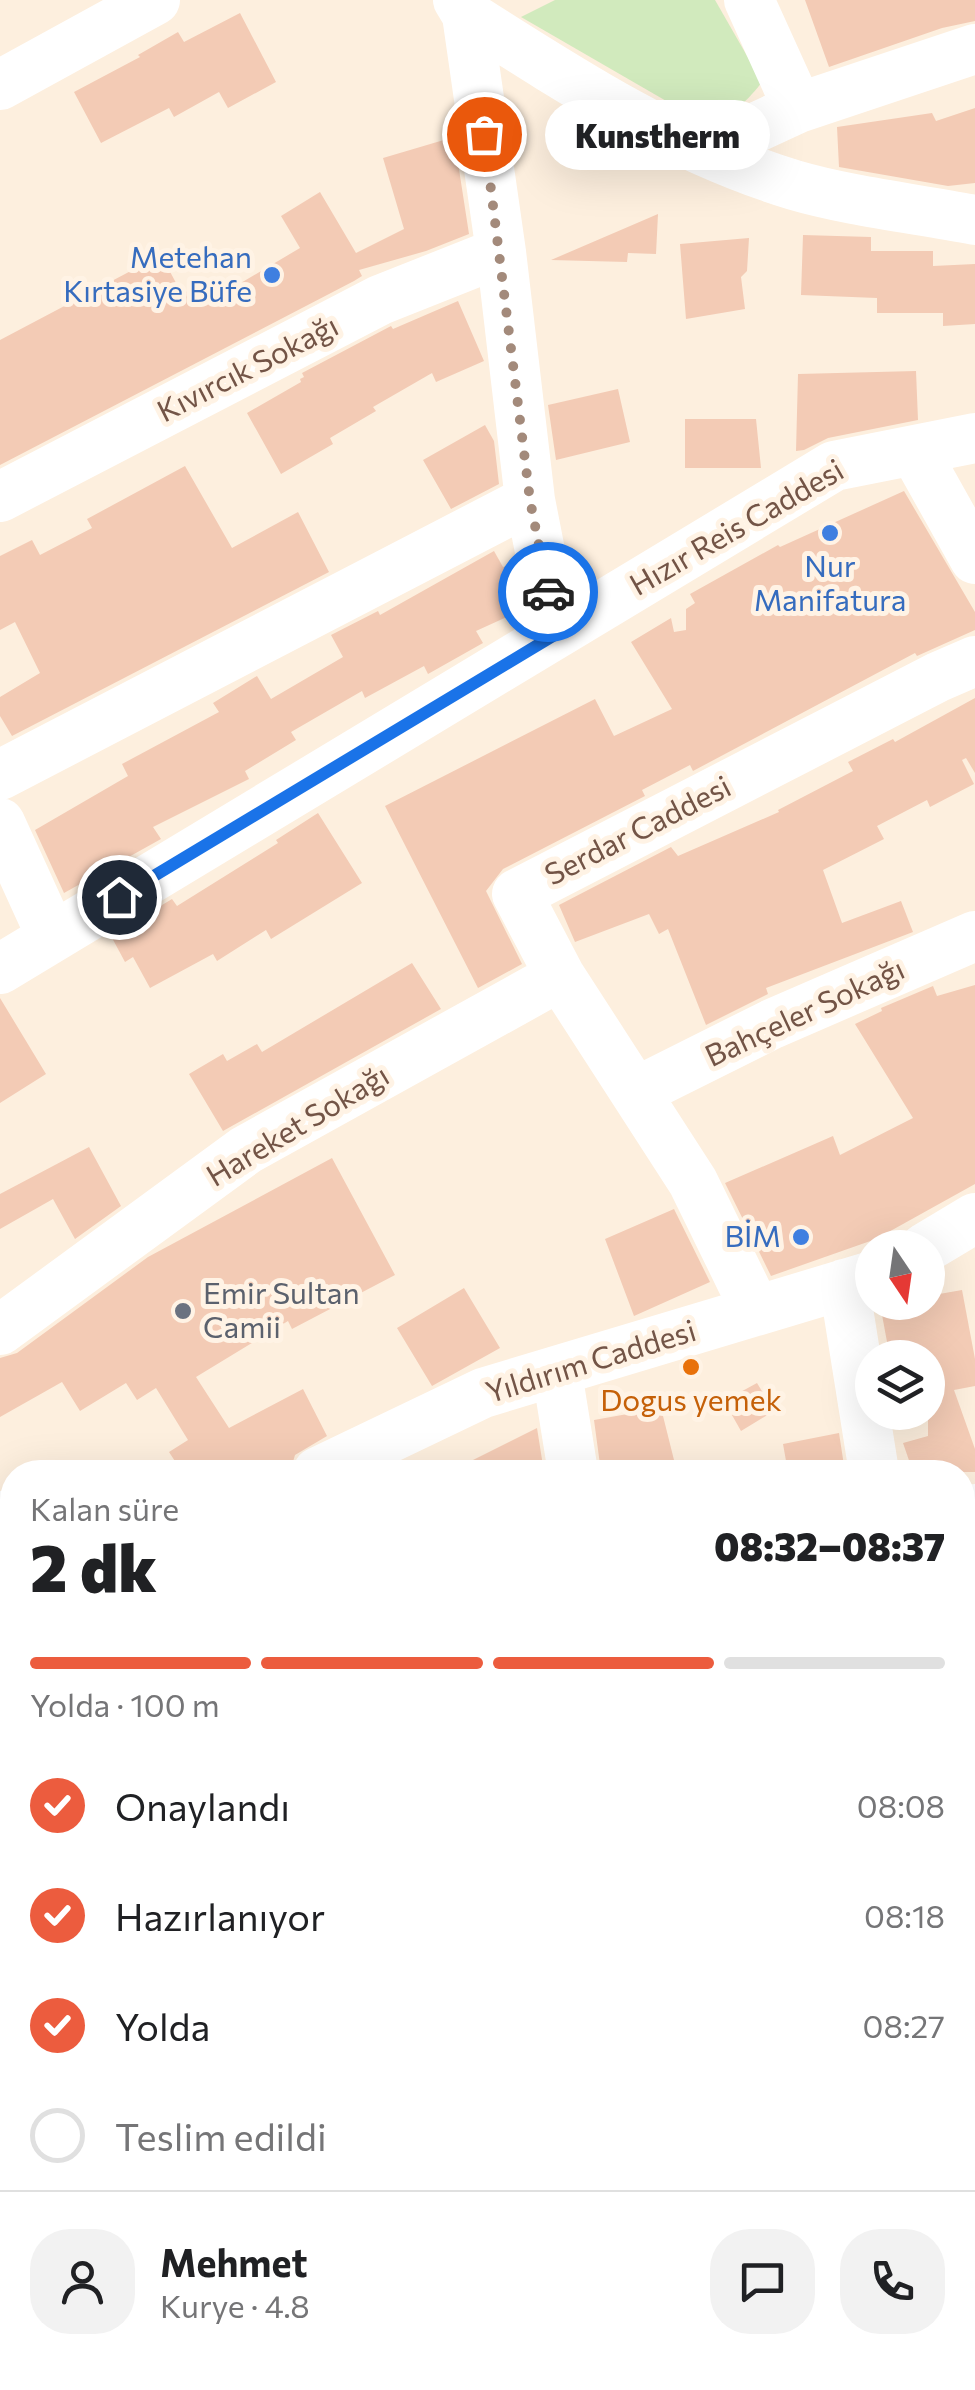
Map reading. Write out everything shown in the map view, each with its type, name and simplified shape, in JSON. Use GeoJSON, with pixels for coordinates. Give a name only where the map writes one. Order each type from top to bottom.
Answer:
{"type":"FeatureCollection","features":[{"type":"Feature","properties":{"kind":"street"},"geometry":{"type":"LineString","coordinates":[[0,84],[155,0]]}},
{"type":"Feature","properties":{"kind":"street"},"geometry":{"type":"LineString","coordinates":[[749,0],[798,108]]}},
{"type":"Feature","properties":{"kind":"street"},"geometry":{"type":"LineString","coordinates":[[462,7],[586,91],[705,152],[796,186],[975,220]]}},
{"type":"Feature","properties":{"kind":"street"},"geometry":{"type":"LineString","coordinates":[[462,7],[501,252],[530,500],[556,634]]}},
{"type":"Feature","properties":{"kind":"street"},"geometry":{"type":"LineString","coordinates":[[705,152],[798,108],[975,49]]}},
{"type":"Feature","properties":{"kind":"street","name":"Kıvırcık Sokağı"},"geometry":{"type":"LineString","coordinates":[[0,497],[380,300],[501,252]]}},
{"type":"Feature","properties":{"kind":"street","name":"Hızır Reis Caddesi"},"geometry":{"type":"LineString","coordinates":[[0,968],[834,466],[975,438]]}},
{"type":"Feature","properties":{"kind":"street"},"geometry":{"type":"LineString","coordinates":[[914,450],[975,560]]}},
{"type":"Feature","properties":{"kind":"street"},"geometry":{"type":"LineString","coordinates":[[0,775],[530,500]]}},
{"type":"Feature","properties":{"kind":"street","name":"Serdar Caddesi"},"geometry":{"type":"LineString","coordinates":[[756,1311],[694,1182],[560,976],[517,894],[938,676],[975,661]]}},
{"type":"Feature","properties":{"kind":"street"},"geometry":{"type":"LineString","coordinates":[[0,823],[52,937]]}},
{"type":"Feature","properties":{"kind":"street","name":"Bahçeler Sokağı"},"geometry":{"type":"LineString","coordinates":[[636,1092],[772,1024],[975,936]]}},
{"type":"Feature","properties":{"kind":"street","name":"Hareket Sokağı"},"geometry":{"type":"LineString","coordinates":[[0,1330],[246,1150],[560,976]]}},
{"type":"Feature","properties":{"kind":"street"},"geometry":{"type":"LineString","coordinates":[[945,1236],[975,1218]]}},
{"type":"Feature","properties":{"kind":"street","name":"Yıldırım Caddesi"},"geometry":{"type":"LineString","coordinates":[[344,1460],[484,1394],[855,1281]]}},
{"type":"Feature","properties":{"kind":"street"},"geometry":{"type":"LineString","coordinates":[[861,1320],[873,1460]]}},
{"type":"Feature","properties":{"kind":"street"},"geometry":{"type":"LineString","coordinates":[[557,1373],[571,1460]]}},
{"type":"Feature","properties":{"kind":"green space"},"geometry":{"type":"Polygon","coordinates":[[[555,0],[715,0],[762,82],[746,101],[730,111],[711,115],[687,113],[521,17],[555,0]]]}},
{"type":"Feature","properties":{"kind":"building"},"geometry":{"type":"Polygon","coordinates":[[[805,0],[975,0],[975,21],[942,28],[829,67],[805,0]]]}},
{"type":"Feature","properties":{"kind":"building"},"geometry":{"type":"Polygon","coordinates":[[[240,13],[276,82],[228,108],[219,92],[174,117],[169,108],[101,143],[74,92],[178,32],[184,42],[240,13]]]}},
{"type":"Feature","properties":{"kind":"building"},"geometry":{"type":"Polygon","coordinates":[[[975,108],[975,183],[948,186],[839,167],[837,127],[932,113],[936,121],[975,108]]]}},
{"type":"Feature","properties":{"kind":"building"},"geometry":{"type":"Polygon","coordinates":[[[454,137],[469,234],[359,270],[362,276],[354,281],[0,465],[0,340],[161,255],[182,294],[203,283],[212,300],[300,248],[281,216],[320,192],[356,253],[404,229],[383,158],[454,137]]]}},
{"type":"Feature","properties":{"kind":"building"},"geometry":{"type":"Polygon","coordinates":[[[658,214],[656,254],[628,253],[627,262],[551,260],[658,214]]]}},
{"type":"Feature","properties":{"kind":"building"},"geometry":{"type":"Polygon","coordinates":[[[803,235],[871,237],[871,251],[933,251],[933,266],[975,264],[975,324],[943,326],[943,313],[877,313],[877,298],[801,295],[803,235]]]}},
{"type":"Feature","properties":{"kind":"building"},"geometry":{"type":"Polygon","coordinates":[[[749,238],[747,271],[741,277],[745,309],[686,319],[680,244],[749,238]]]}},
{"type":"Feature","properties":{"kind":"building"},"geometry":{"type":"Polygon","coordinates":[[[458,301],[484,361],[436,382],[432,373],[373,407],[376,411],[330,438],[333,444],[281,474],[247,413],[301,382],[302,373],[391,326],[393,329],[458,301]]]}},
{"type":"Feature","properties":{"kind":"building"},"geometry":{"type":"Polygon","coordinates":[[[916,371],[918,420],[828,438],[796,451],[798,374],[916,371]]]}},
{"type":"Feature","properties":{"kind":"building"},"geometry":{"type":"Polygon","coordinates":[[[618,389],[630,442],[556,460],[548,405],[618,389]]]}},
{"type":"Feature","properties":{"kind":"building"},"geometry":{"type":"Polygon","coordinates":[[[685,419],[756,419],[761,468],[685,468],[685,419]]]}},
{"type":"Feature","properties":{"kind":"building"},"geometry":{"type":"Polygon","coordinates":[[[485,425],[494,441],[499,484],[451,509],[423,460],[485,425]]]}},
{"type":"Feature","properties":{"kind":"building"},"geometry":{"type":"Polygon","coordinates":[[[185,466],[232,548],[298,512],[329,572],[12,736],[0,716],[0,697],[40,673],[15,622],[0,630],[0,556],[32,540],[40,555],[92,528],[87,519],[185,466]]]}},
{"type":"Feature","properties":{"kind":"building"},"geometry":{"type":"Polygon","coordinates":[[[904,491],[975,612],[975,630],[917,656],[915,653],[693,771],[690,765],[642,790],[645,796],[503,869],[486,891],[522,964],[478,988],[385,806],[595,699],[614,736],[672,709],[631,642],[671,618],[674,632],[686,630],[686,609],[695,603],[690,594],[778,545],[904,491]]]}},
{"type":"Feature","properties":{"kind":"building"},"geometry":{"type":"Polygon","coordinates":[[[494,551],[503,567],[513,565],[522,610],[476,631],[483,643],[428,674],[424,666],[365,698],[362,691],[291,732],[296,740],[245,771],[249,779],[153,827],[161,839],[64,893],[35,830],[128,776],[122,764],[219,712],[213,703],[257,676],[271,699],[343,657],[331,635],[378,611],[380,615],[494,551]]]}},
{"type":"Feature","properties":{"kind":"building"},"geometry":{"type":"Polygon","coordinates":[[[975,698],[975,773],[966,758],[962,760],[974,784],[930,807],[927,800],[877,826],[884,839],[823,870],[842,923],[901,901],[913,932],[766,988],[768,994],[706,1025],[668,929],[659,934],[649,914],[575,942],[559,905],[671,847],[678,856],[779,812],[853,771],[848,762],[893,739],[895,742],[975,698]]]}},
{"type":"Feature","properties":{"kind":"building"},"geometry":{"type":"Polygon","coordinates":[[[318,813],[362,883],[271,939],[266,930],[217,961],[213,954],[150,988],[133,957],[125,962],[111,936],[172,899],[177,906],[278,843],[276,840],[318,813]]]}},
{"type":"Feature","properties":{"kind":"building"},"geometry":{"type":"Polygon","coordinates":[[[412,963],[441,1009],[223,1131],[189,1074],[223,1054],[227,1061],[257,1044],[262,1052],[412,963]]]}},
{"type":"Feature","properties":{"kind":"building"},"geometry":{"type":"Polygon","coordinates":[[[975,985],[975,1184],[892,1230],[855,1230],[855,1246],[771,1276],[725,1183],[833,1136],[840,1155],[913,1118],[855,1024],[933,986],[937,996],[975,985]]]}},
{"type":"Feature","properties":{"kind":"building"},"geometry":{"type":"Polygon","coordinates":[[[0,998],[46,1074],[0,1103],[0,998]]]}},
{"type":"Feature","properties":{"kind":"building"},"geometry":{"type":"Polygon","coordinates":[[[89,1147],[121,1206],[75,1239],[53,1199],[0,1229],[0,1194],[89,1147]]]}},
{"type":"Feature","properties":{"kind":"building"},"geometry":{"type":"Polygon","coordinates":[[[332,1158],[395,1275],[292,1329],[288,1321],[196,1377],[229,1428],[303,1389],[327,1436],[295,1455],[294,1460],[174,1460],[169,1452],[188,1440],[156,1388],[137,1400],[126,1383],[80,1411],[62,1382],[0,1417],[0,1358],[17,1353],[148,1257],[332,1158]]]}},
{"type":"Feature","properties":{"kind":"building"},"geometry":{"type":"Polygon","coordinates":[[[674,1209],[710,1282],[634,1316],[605,1239],[674,1209]]]}},
{"type":"Feature","properties":{"kind":"building"},"geometry":{"type":"Polygon","coordinates":[[[464,1288],[500,1348],[432,1386],[397,1328],[464,1288]]]}},
{"type":"Feature","properties":{"kind":"building"},"geometry":{"type":"Polygon","coordinates":[[[962,1290],[975,1359],[975,1386],[954,1390],[975,1449],[975,1460],[909,1460],[903,1443],[928,1436],[928,1430],[945,1430],[945,1340],[887,1340],[883,1320],[945,1320],[945,1293],[962,1290]]]}},
{"type":"Feature","properties":{"kind":"building"},"geometry":{"type":"Polygon","coordinates":[[[757,1383],[774,1411],[741,1431],[724,1401],[757,1383]]]}},
{"type":"Feature","properties":{"kind":"building"},"geometry":{"type":"Polygon","coordinates":[[[661,1408],[674,1460],[599,1460],[594,1420],[661,1408]]]}},
{"type":"Feature","properties":{"kind":"building"},"geometry":{"type":"Polygon","coordinates":[[[537,1428],[542,1460],[473,1460],[537,1428]]]}},
{"type":"Feature","properties":{"kind":"building"},"geometry":{"type":"Polygon","coordinates":[[[839,1433],[843,1460],[786,1460],[783,1444],[839,1433]]]}},
{"type":"Feature","properties":{"kind":"way so far"},"geometry":{"type":"LineString","coordinates":[[484,134],[530,500],[548,592]]}},
{"type":"Feature","properties":{"kind":"place","name":"Kunstherm"},"geometry":{"type":"Point","coordinates":[484,134]}},
{"type":"Feature","properties":{"kind":"place","name":"Metehan Kırtasiye Büfe"},"geometry":{"type":"Point","coordinates":[272,275]}},
{"type":"Feature","properties":{"kind":"place","name":"Nur Manifatura"},"geometry":{"type":"Point","coordinates":[830,533]}},
{"type":"Feature","properties":{"kind":"place","name":"BİM"},"geometry":{"type":"Point","coordinates":[801,1237]}},
{"type":"Feature","properties":{"kind":"place","name":"Emir Sultan Camii"},"geometry":{"type":"Point","coordinates":[183,1311]}},
{"type":"Feature","properties":{"kind":"place","name":"Dogus yemek"},"geometry":{"type":"Point","coordinates":[691,1367]}},
{"type":"Feature","properties":{"kind":"route"},"geometry":{"type":"LineString","coordinates":[[119,897],[556,634],[548,592]]}}]}
